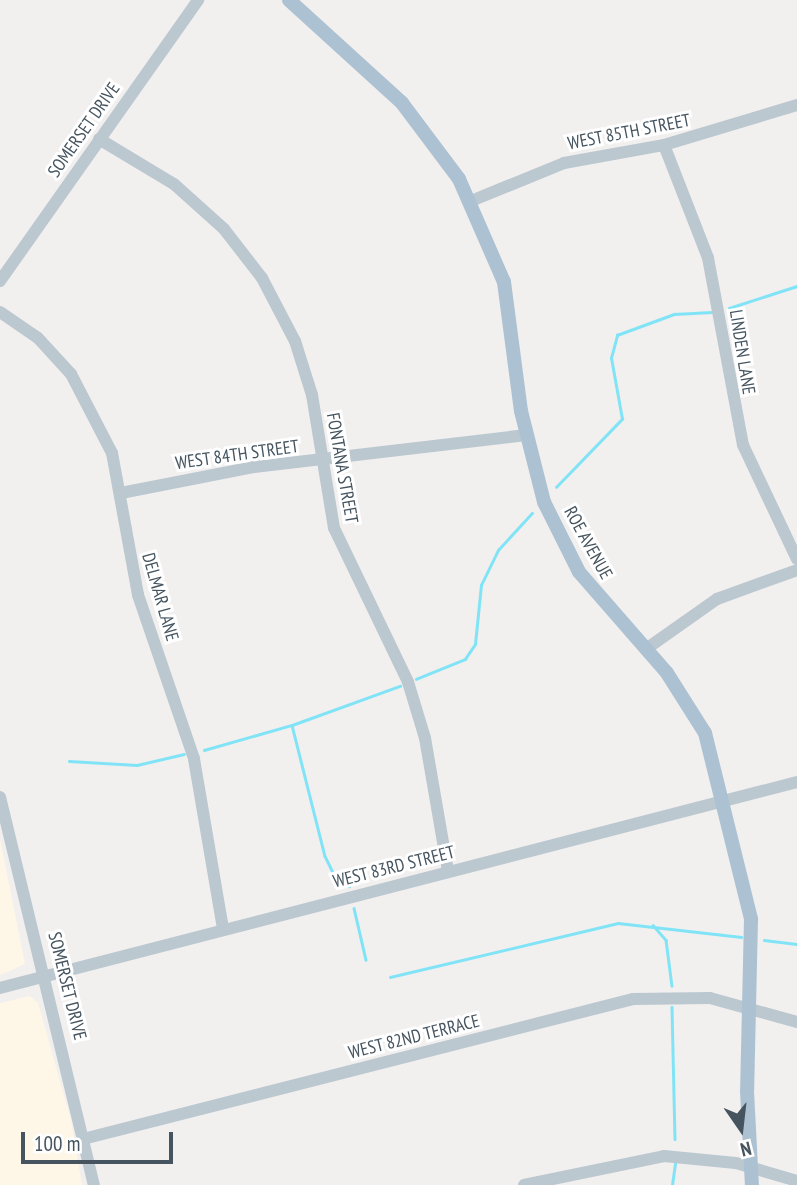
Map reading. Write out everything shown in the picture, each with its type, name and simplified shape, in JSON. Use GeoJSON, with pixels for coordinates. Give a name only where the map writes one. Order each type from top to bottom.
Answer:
{"type":"FeatureCollection","features":[{"type":"Feature","properties":{"kind":"main road","name":"ROE AVENUE"},"geometry":{"type":"LineString","coordinates":[[289,0],[402,103],[471,201],[512,315],[526,436],[544,502],[574,564],[646,649],[694,713],[725,799],[751,919],[749,1166],[752,1185]]}},
{"type":"Feature","properties":{"kind":"street","name":"SOMERSET DRIVE"},"geometry":{"type":"LineString","coordinates":[[0,281],[198,0]]}},
{"type":"Feature","properties":{"kind":"street","name":"WEST 85TH STREET"},"geometry":{"type":"LineString","coordinates":[[471,201],[564,163],[664,145],[797,105]]}},
{"type":"Feature","properties":{"kind":"street","name":"FONTANA STREET"},"geometry":{"type":"LineString","coordinates":[[99,139],[195,202],[262,278],[305,370],[340,547],[397,658],[420,719],[448,871]]}},
{"type":"Feature","properties":{"kind":"street","name":"LINDEN LANE"},"geometry":{"type":"LineString","coordinates":[[664,145],[708,258],[743,445],[797,559]]}},
{"type":"Feature","properties":{"kind":"street","name":"DELMAR LANE"},"geometry":{"type":"LineString","coordinates":[[0,312],[52,351],[88,398],[112,453],[138,595],[194,759],[223,929]]}},
{"type":"Feature","properties":{"kind":"street","name":"WEST 84TH STREET"},"geometry":{"type":"LineString","coordinates":[[121,493],[321,461],[526,436]]}},
{"type":"Feature","properties":{"kind":"street"},"geometry":{"type":"LineString","coordinates":[[646,649],[717,599],[797,570]]}},
{"type":"Feature","properties":{"kind":"street","name":"WEST 83RD STREET"},"geometry":{"type":"LineString","coordinates":[[0,988],[797,782]]}},
{"type":"Feature","properties":{"kind":"street","name":"SOMERSET DRIVE"},"geometry":{"type":"LineString","coordinates":[[0,796],[87,1138],[94,1185]]}},
{"type":"Feature","properties":{"kind":"street","name":"WEST 82ND TERRACE"},"geometry":{"type":"LineString","coordinates":[[87,1138],[633,999],[689,996],[751,1007],[797,1022]]}},
{"type":"Feature","properties":{"kind":"street"},"geometry":{"type":"LineString","coordinates":[[524,1185],[581,1170],[664,1156],[749,1166],[792,1182]]}},
{"type":"Feature","properties":{"kind":"street"},"geometry":{"type":"LineString","coordinates":[[581,1170],[583,1185]]}},
{"type":"Feature","properties":{"kind":"shaded area"},"geometry":{"type":"Polygon","coordinates":[[[0,839],[25,964],[0,975],[0,839]]]}},
{"type":"Feature","properties":{"kind":"shaded area"},"geometry":{"type":"Polygon","coordinates":[[[30,996],[38,1003],[71,1120],[82,1185],[0,1185],[0,1003],[30,996]]]}},
{"type":"Feature","properties":{"kind":"waterway"},"geometry":{"type":"LineString","coordinates":[[729,308],[797,286]]}},
{"type":"Feature","properties":{"kind":"waterway"},"geometry":{"type":"LineString","coordinates":[[556,487],[622,419],[611,358],[617,335],[674,314],[712,312]]}},
{"type":"Feature","properties":{"kind":"waterway"},"geometry":{"type":"LineString","coordinates":[[416,679],[465,659],[475,644],[481,585],[498,550],[532,513]]}},
{"type":"Feature","properties":{"kind":"waterway"},"geometry":{"type":"LineString","coordinates":[[292,725],[400,686]]}},
{"type":"Feature","properties":{"kind":"waterway"},"geometry":{"type":"LineString","coordinates":[[204,750],[292,725],[325,856],[336,879],[349,886]]}},
{"type":"Feature","properties":{"kind":"waterway"},"geometry":{"type":"LineString","coordinates":[[69,761],[137,765],[184,754]]}},
{"type":"Feature","properties":{"kind":"waterway"},"geometry":{"type":"LineString","coordinates":[[354,908],[366,960]]}},
{"type":"Feature","properties":{"kind":"waterway"},"geometry":{"type":"LineString","coordinates":[[390,977],[618,923],[741,937]]}},
{"type":"Feature","properties":{"kind":"waterway"},"geometry":{"type":"LineString","coordinates":[[653,925],[666,940],[672,986]]}},
{"type":"Feature","properties":{"kind":"waterway"},"geometry":{"type":"LineString","coordinates":[[764,940],[797,944]]}},
{"type":"Feature","properties":{"kind":"waterway"},"geometry":{"type":"LineString","coordinates":[[672,1007],[675,1139]]}},
{"type":"Feature","properties":{"kind":"waterway"},"geometry":{"type":"LineString","coordinates":[[672,1185],[675,1163]]}}]}
